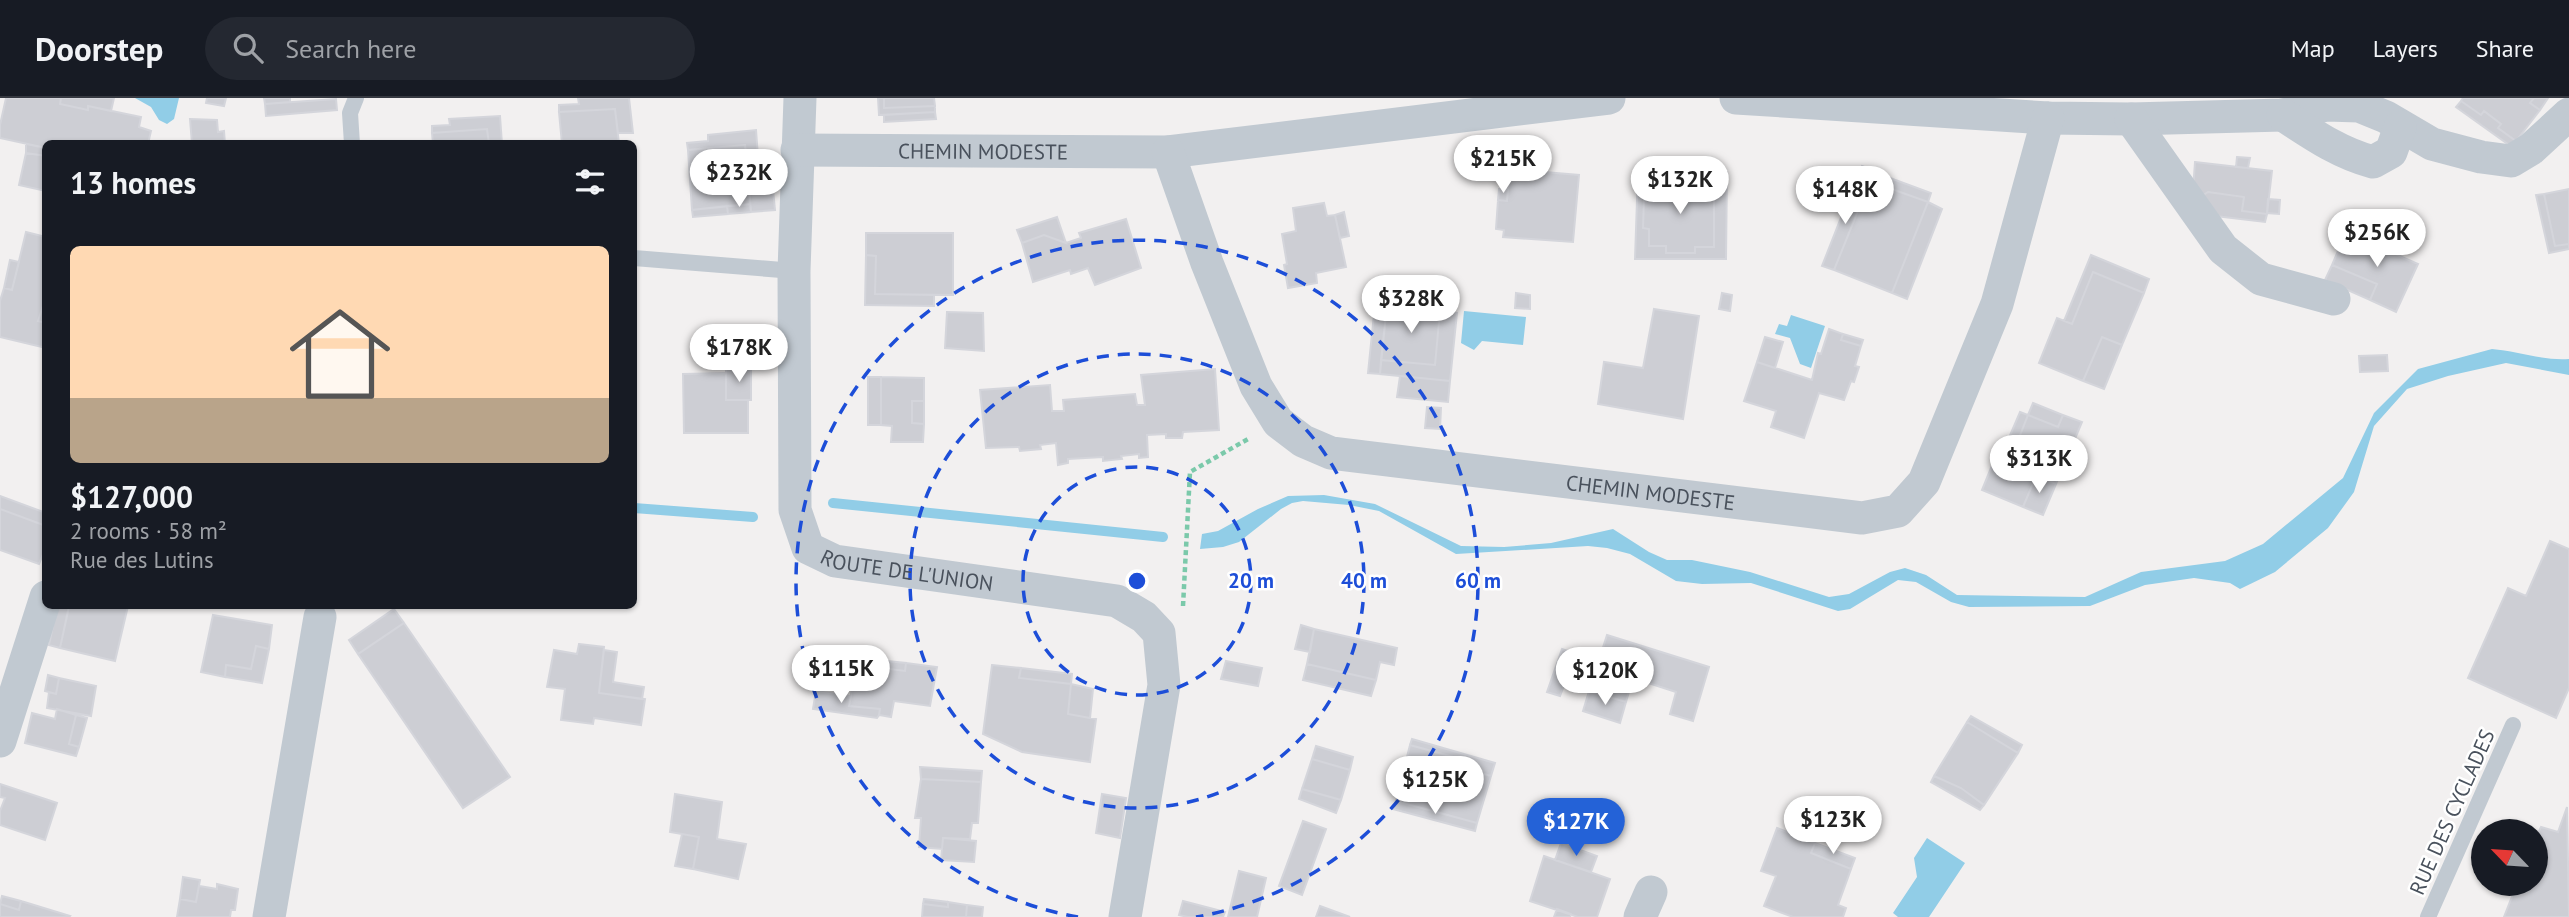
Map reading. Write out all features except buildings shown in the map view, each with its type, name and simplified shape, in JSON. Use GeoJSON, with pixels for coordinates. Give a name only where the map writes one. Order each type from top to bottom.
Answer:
{"type":"FeatureCollection","features":[{"type":"Feature","properties":{"kind":"street","name":"ROUTE DE L'UNION"},"geometry":{"type":"LineString","coordinates":[[800,98],[794,271],[796,510],[808,548],[835,561],[1117,601],[1144,617],[1159,633],[1164,685],[1125,917]]}},
{"type":"Feature","properties":{"kind":"street","name":"CHEMIN MODESTE"},"geometry":{"type":"LineString","coordinates":[[797,150],[1168,152],[1609,98]]}},
{"type":"Feature","properties":{"kind":"street"},"geometry":{"type":"LineString","coordinates":[[1736,98],[2048,118],[2283,115],[2327,105],[2358,106],[2385,117],[2432,144],[2481,158],[2511,161],[2531,149],[2569,114]]}},
{"type":"Feature","properties":{"kind":"street"},"geometry":{"type":"LineString","coordinates":[[2283,115],[2352,157],[2373,162],[2391,152],[2400,127]]}},
{"type":"Feature","properties":{"kind":"street","name":"CHEMIN MODESTE"},"geometry":{"type":"LineString","coordinates":[[1168,152],[1207,264],[1256,386],[1278,422],[1303,441],[1331,453],[1862,518],[1898,511],[1924,482],[1997,304],[2048,118]]}},
{"type":"Feature","properties":{"kind":"street"},"geometry":{"type":"LineString","coordinates":[[2131,119],[2223,249],[2261,279],[2334,299]]}},
{"type":"Feature","properties":{"kind":"street"},"geometry":{"type":"LineString","coordinates":[[0,741],[42,609]]}},
{"type":"Feature","properties":{"kind":"street"},"geometry":{"type":"LineString","coordinates":[[269,917],[320,617]]}},
{"type":"Feature","properties":{"kind":"lane"},"geometry":{"type":"LineString","coordinates":[[352,140],[350,113],[356,98]]}},
{"type":"Feature","properties":{"kind":"lane"},"geometry":{"type":"LineString","coordinates":[[637,258],[794,271]]}},
{"type":"Feature","properties":{"kind":"lane","name":"RUE DES CYCLADES"},"geometry":{"type":"LineString","coordinates":[[2428,917],[2513,725]]}},
{"type":"Feature","properties":{"kind":"path"},"geometry":{"type":"LineString","coordinates":[[1180,619],[1184,606],[1190,472],[1278,422]]}},
{"type":"Feature","properties":{"kind":"water"},"geometry":{"type":"Polygon","coordinates":[[[135,98],[179,98],[174,119],[167,124],[159,120],[151,107],[135,98]]]}},
{"type":"Feature","properties":{"kind":"water"},"geometry":{"type":"Polygon","coordinates":[[[1464,311],[1526,317],[1523,345],[1482,341],[1474,350],[1461,343],[1464,311]]]}},
{"type":"Feature","properties":{"kind":"water"},"geometry":{"type":"Polygon","coordinates":[[[1791,315],[1825,326],[1811,368],[1800,364],[1790,338],[1775,334],[1779,324],[1787,326],[1791,315]]]}},
{"type":"Feature","properties":{"kind":"water"},"geometry":{"type":"Polygon","coordinates":[[[2492,349],[2550,359],[2569,359],[2569,375],[2506,363],[2448,376],[2407,389],[2374,426],[2354,492],[2328,528],[2275,572],[2240,589],[2230,583],[2194,578],[2145,585],[2090,606],[1969,607],[1951,602],[1916,582],[1898,580],[1850,609],[1838,611],[1751,583],[1702,584],[1676,581],[1630,554],[1607,548],[1588,546],[1456,554],[1379,511],[1303,501],[1281,509],[1239,542],[1200,549],[1202,534],[1218,531],[1258,509],[1288,496],[1324,495],[1375,504],[1461,546],[1504,547],[1551,543],[1613,529],[1667,560],[1692,560],[1750,572],[1829,597],[1849,594],[1890,572],[1905,568],[1926,575],[1957,595],[2085,597],[2141,572],[2225,561],[2263,544],[2343,478],[2374,413],[2418,369],[2492,349]]]}},
{"type":"Feature","properties":{"kind":"water"},"geometry":{"type":"Polygon","coordinates":[[[1927,838],[1965,863],[1929,917],[1898,917],[1893,913],[1917,877],[1914,858],[1927,838]]]}},
{"type":"Feature","properties":{"kind":"waterway"},"geometry":{"type":"LineString","coordinates":[[833,503],[1163,537]]}},
{"type":"Feature","properties":{"kind":"waterway"},"geometry":{"type":"LineString","coordinates":[[637,508],[753,517]]}}]}
